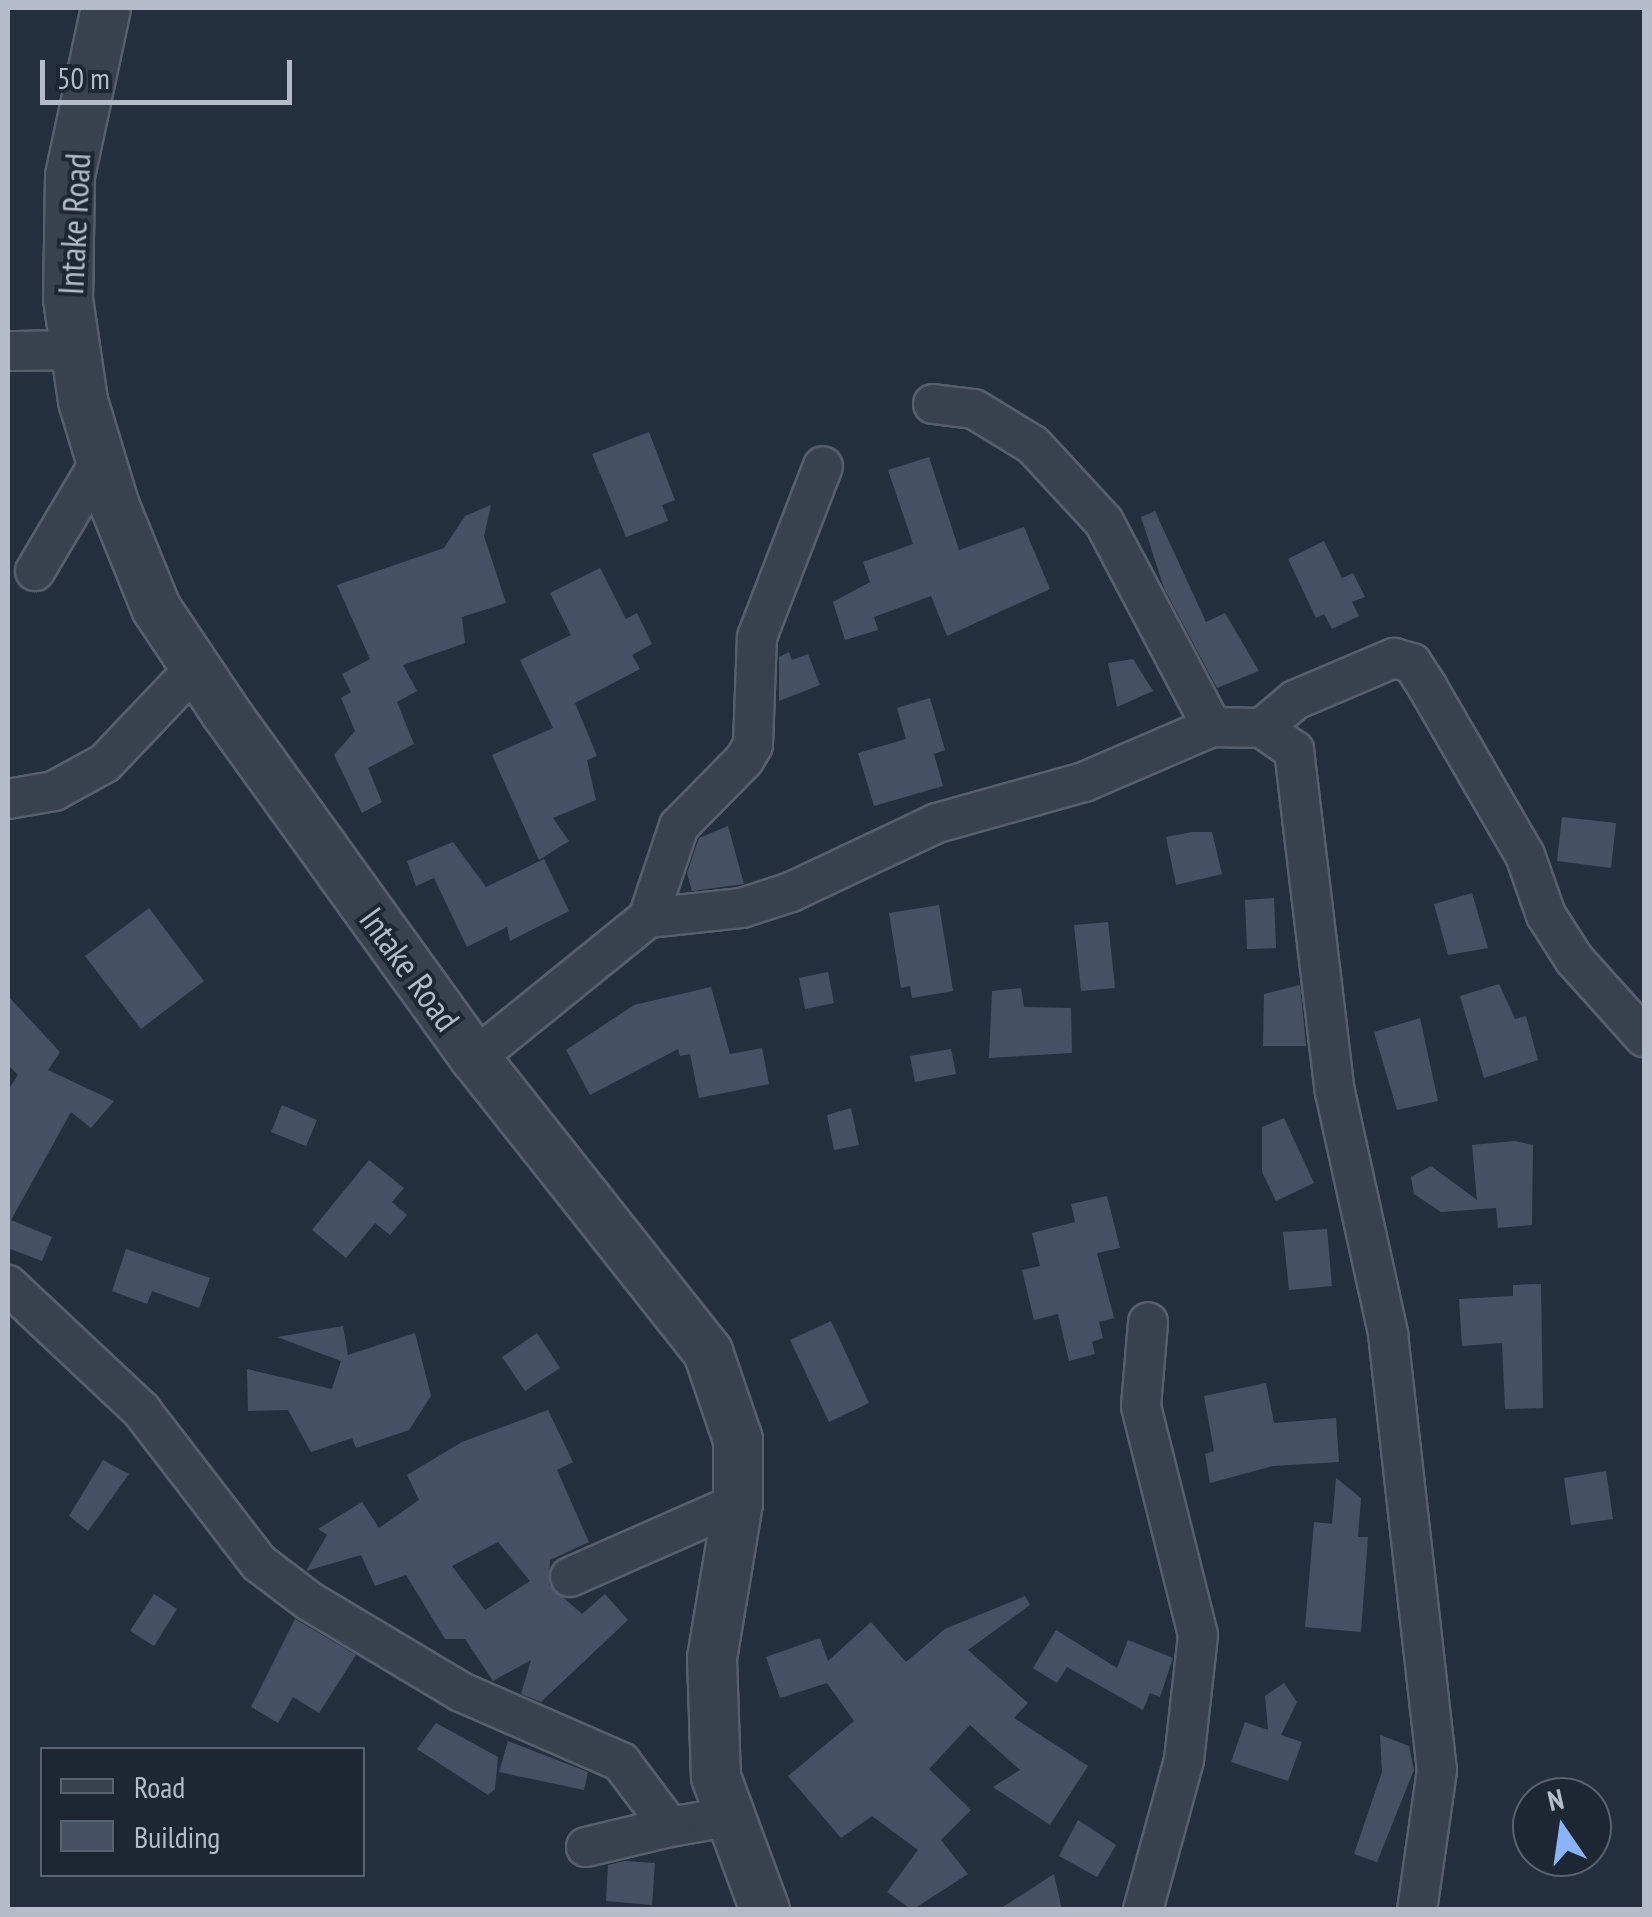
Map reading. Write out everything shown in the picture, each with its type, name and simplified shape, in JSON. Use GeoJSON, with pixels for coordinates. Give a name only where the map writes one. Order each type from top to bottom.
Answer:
{"type":"FeatureCollection","features":[{"type":"Feature","properties":{"kind":"street","name":"Intake Road"},"geometry":{"type":"LineString","coordinates":[[106,8],[70,176],[68,299],[75,350],[101,460],[156,608],[195,668],[476,1058],[708,1352],[738,1440],[738,1503],[712,1658],[716,1777],[727,1816],[765,1910]]}},
{"type":"Feature","properties":{"kind":"street"},"geometry":{"type":"LineString","coordinates":[[8,351],[75,350]]}},
{"type":"Feature","properties":{"kind":"street"},"geometry":{"type":"LineString","coordinates":[[933,404],[974,409],[1034,445],[1104,522],[1212,727]]}},
{"type":"Feature","properties":{"kind":"street"},"geometry":{"type":"LineString","coordinates":[[35,571],[101,460]]}},
{"type":"Feature","properties":{"kind":"street"},"geometry":{"type":"LineString","coordinates":[[476,1058],[648,918],[680,826],[753,745],[757,638],[823,466]]}},
{"type":"Feature","properties":{"kind":"street"},"geometry":{"type":"LineString","coordinates":[[1262,728],[1295,700],[1378,662],[1412,662],[1525,854],[1555,930],[1644,1036]]}},
{"type":"Feature","properties":{"kind":"street"},"geometry":{"type":"LineString","coordinates":[[8,799],[54,791],[104,763],[195,668]]}},
{"type":"Feature","properties":{"kind":"street"},"geometry":{"type":"LineString","coordinates":[[648,918],[742,908],[791,892],[937,823],[1084,782],[1212,727],[1262,728],[1294,750],[1335,1092],[1388,1334],[1436,1770],[1417,1910]]}},
{"type":"Feature","properties":{"kind":"street"},"geometry":{"type":"LineString","coordinates":[[8,1285],[141,1410],[259,1563],[461,1692],[621,1762],[670,1827]]}},
{"type":"Feature","properties":{"kind":"street"},"geometry":{"type":"LineString","coordinates":[[1144,1910],[1184,1760],[1198,1635],[1141,1406],[1148,1322]]}},
{"type":"Feature","properties":{"kind":"street"},"geometry":{"type":"LineString","coordinates":[[570,1577],[738,1503]]}},
{"type":"Feature","properties":{"kind":"street"},"geometry":{"type":"LineString","coordinates":[[586,1847],[727,1816]]}},
{"type":"Feature","properties":{"kind":"building"},"geometry":{"type":"Polygon","coordinates":[[[649,432],[675,500],[662,505],[668,521],[626,537],[592,454],[649,432]]]}},
{"type":"Feature","properties":{"kind":"building"},"geometry":{"type":"Polygon","coordinates":[[[929,457],[959,550],[1024,527],[1050,589],[947,636],[931,596],[874,617],[878,630],[845,640],[833,602],[870,582],[863,562],[913,544],[888,470],[929,457]]]}},
{"type":"Feature","properties":{"kind":"building"},"geometry":{"type":"Polygon","coordinates":[[[491,505],[484,536],[506,603],[462,617],[465,643],[403,665],[417,691],[397,702],[414,744],[368,768],[382,802],[362,813],[334,755],[355,731],[341,698],[351,692],[342,674],[370,659],[337,585],[444,548],[465,516],[491,505]]]}},
{"type":"Feature","properties":{"kind":"building"},"geometry":{"type":"Polygon","coordinates":[[[1155,511],[1206,622],[1225,613],[1259,671],[1217,688],[1164,588],[1141,517],[1155,511]]]}},
{"type":"Feature","properties":{"kind":"building"},"geometry":{"type":"Polygon","coordinates":[[[1324,541],[1342,578],[1353,573],[1365,597],[1352,602],[1359,616],[1332,629],[1324,614],[1316,618],[1288,559],[1324,541]]]}},
{"type":"Feature","properties":{"kind":"building"},"geometry":{"type":"Polygon","coordinates":[[[600,568],[626,619],[637,613],[652,644],[632,655],[640,669],[575,703],[597,756],[587,760],[596,800],[553,818],[569,841],[539,860],[492,755],[553,728],[520,660],[571,635],[550,593],[600,568]]]}},
{"type":"Feature","properties":{"kind":"building"},"geometry":{"type":"Polygon","coordinates":[[[789,652],[792,660],[808,654],[820,685],[779,701],[779,657],[789,652]]]}},
{"type":"Feature","properties":{"kind":"building"},"geometry":{"type":"Polygon","coordinates":[[[1133,659],[1153,691],[1117,707],[1108,663],[1133,659]]]}},
{"type":"Feature","properties":{"kind":"building"},"geometry":{"type":"Polygon","coordinates":[[[930,698],[945,750],[934,754],[943,786],[874,806],[858,753],[906,739],[897,708],[930,698]]]}},
{"type":"Feature","properties":{"kind":"building"},"geometry":{"type":"Polygon","coordinates":[[[1562,817],[1616,823],[1611,868],[1557,861],[1562,817]]]}},
{"type":"Feature","properties":{"kind":"building"},"geometry":{"type":"Polygon","coordinates":[[[728,826],[744,884],[692,891],[687,873],[699,838],[728,826]]]}},
{"type":"Feature","properties":{"kind":"building"},"geometry":{"type":"Polygon","coordinates":[[[1212,832],[1222,874],[1176,885],[1166,837],[1212,832]]]}},
{"type":"Feature","properties":{"kind":"building"},"geometry":{"type":"Polygon","coordinates":[[[453,842],[486,887],[544,859],[569,911],[510,941],[507,927],[467,947],[434,878],[416,886],[407,861],[453,842]]]}},
{"type":"Feature","properties":{"kind":"building"},"geometry":{"type":"Polygon","coordinates":[[[1472,893],[1488,948],[1448,955],[1434,904],[1472,893]]]}},
{"type":"Feature","properties":{"kind":"building"},"geometry":{"type":"Polygon","coordinates":[[[1274,898],[1276,948],[1247,949],[1245,900],[1274,898]]]}},
{"type":"Feature","properties":{"kind":"building"},"geometry":{"type":"Polygon","coordinates":[[[939,905],[953,991],[912,998],[910,986],[901,988],[889,913],[939,905]]]}},
{"type":"Feature","properties":{"kind":"building"},"geometry":{"type":"Polygon","coordinates":[[[149,908],[204,981],[141,1029],[85,956],[149,908]]]}},
{"type":"Feature","properties":{"kind":"building"},"geometry":{"type":"Polygon","coordinates":[[[1108,922],[1115,988],[1081,991],[1074,925],[1108,922]]]}},
{"type":"Feature","properties":{"kind":"building"},"geometry":{"type":"Polygon","coordinates":[[[828,972],[834,1003],[805,1009],[799,978],[828,972]]]}},
{"type":"Feature","properties":{"kind":"building"},"geometry":{"type":"Polygon","coordinates":[[[1499,984],[1515,1019],[1526,1016],[1538,1060],[1484,1078],[1460,996],[1499,984]]]}},
{"type":"Feature","properties":{"kind":"building"},"geometry":{"type":"Polygon","coordinates":[[[1300,985],[1306,1046],[1263,1046],[1264,994],[1300,985]]]}},
{"type":"Feature","properties":{"kind":"building"},"geometry":{"type":"Polygon","coordinates":[[[711,987],[730,1054],[762,1048],[769,1084],[699,1098],[690,1054],[680,1056],[678,1049],[590,1095],[566,1050],[634,1005],[711,987]]]}},
{"type":"Feature","properties":{"kind":"building"},"geometry":{"type":"Polygon","coordinates":[[[1021,988],[1024,1007],[1071,1008],[1072,1053],[989,1058],[992,991],[1021,988]]]}},
{"type":"Feature","properties":{"kind":"building"},"geometry":{"type":"Polygon","coordinates":[[[8,996],[60,1052],[48,1070],[114,1101],[91,1128],[71,1112],[11,1220],[52,1237],[42,1261],[8,1248],[8,1090],[18,1075],[8,1065],[8,996]]]}},
{"type":"Feature","properties":{"kind":"building"},"geometry":{"type":"Polygon","coordinates":[[[1420,1018],[1438,1101],[1397,1110],[1374,1032],[1420,1018]]]}},
{"type":"Feature","properties":{"kind":"building"},"geometry":{"type":"Polygon","coordinates":[[[951,1049],[956,1074],[915,1082],[910,1056],[951,1049]]]}},
{"type":"Feature","properties":{"kind":"building"},"geometry":{"type":"Polygon","coordinates":[[[282,1105],[317,1120],[306,1146],[271,1132],[282,1105]]]}},
{"type":"Feature","properties":{"kind":"building"},"geometry":{"type":"Polygon","coordinates":[[[851,1108],[859,1145],[834,1150],[827,1115],[851,1108]]]}},
{"type":"Feature","properties":{"kind":"building"},"geometry":{"type":"Polygon","coordinates":[[[1284,1118],[1314,1183],[1276,1201],[1262,1172],[1262,1127],[1284,1118]]]}},
{"type":"Feature","properties":{"kind":"building"},"geometry":{"type":"Polygon","coordinates":[[[1515,1141],[1533,1145],[1532,1225],[1498,1228],[1496,1208],[1441,1212],[1414,1194],[1411,1177],[1431,1166],[1477,1200],[1472,1145],[1515,1141]]]}},
{"type":"Feature","properties":{"kind":"building"},"geometry":{"type":"Polygon","coordinates":[[[369,1160],[404,1188],[392,1202],[407,1215],[390,1235],[375,1223],[346,1258],[312,1230],[369,1160]]]}},
{"type":"Feature","properties":{"kind":"building"},"geometry":{"type":"Polygon","coordinates":[[[1107,1196],[1120,1248],[1097,1253],[1114,1318],[1099,1322],[1103,1338],[1092,1342],[1095,1354],[1069,1361],[1058,1314],[1034,1320],[1022,1270],[1040,1266],[1032,1233],[1075,1222],[1071,1204],[1107,1196]]]}},
{"type":"Feature","properties":{"kind":"building"},"geometry":{"type":"Polygon","coordinates":[[[1327,1229],[1332,1286],[1289,1290],[1283,1232],[1327,1229]]]}},
{"type":"Feature","properties":{"kind":"building"},"geometry":{"type":"Polygon","coordinates":[[[126,1249],[210,1278],[199,1308],[152,1291],[147,1304],[112,1291],[126,1249]]]}},
{"type":"Feature","properties":{"kind":"building"},"geometry":{"type":"Polygon","coordinates":[[[1541,1284],[1543,1408],[1505,1409],[1502,1343],[1462,1346],[1459,1299],[1513,1296],[1513,1285],[1541,1284]]]}},
{"type":"Feature","properties":{"kind":"building"},"geometry":{"type":"Polygon","coordinates":[[[831,1321],[869,1403],[829,1422],[790,1340],[831,1321]]]}},
{"type":"Feature","properties":{"kind":"building"},"geometry":{"type":"Polygon","coordinates":[[[343,1326],[348,1355],[415,1333],[431,1396],[409,1430],[356,1448],[352,1438],[311,1452],[288,1410],[248,1411],[247,1369],[332,1389],[341,1361],[277,1337],[343,1326]]]}},
{"type":"Feature","properties":{"kind":"building"},"geometry":{"type":"Polygon","coordinates":[[[537,1333],[560,1368],[525,1391],[502,1357],[537,1333]]]}},
{"type":"Feature","properties":{"kind":"building"},"geometry":{"type":"Polygon","coordinates":[[[1266,1383],[1274,1423],[1336,1418],[1339,1462],[1273,1466],[1210,1483],[1205,1454],[1214,1451],[1204,1396],[1266,1383]]]}},
{"type":"Feature","properties":{"kind":"building"},"geometry":{"type":"Polygon","coordinates":[[[548,1410],[573,1462],[557,1470],[589,1542],[550,1560],[549,1585],[582,1614],[605,1594],[628,1620],[541,1702],[521,1694],[531,1660],[493,1681],[465,1639],[445,1639],[406,1575],[375,1586],[361,1555],[306,1571],[327,1535],[318,1529],[362,1502],[379,1528],[419,1500],[407,1475],[462,1442],[548,1410]],[[498,1542],[452,1566],[485,1610],[530,1581],[498,1542]]]}},
{"type":"Feature","properties":{"kind":"building"},"geometry":{"type":"Polygon","coordinates":[[[103,1460],[129,1474],[88,1531],[69,1516],[103,1460]]]}},
{"type":"Feature","properties":{"kind":"building"},"geometry":{"type":"Polygon","coordinates":[[[1606,1471],[1613,1519],[1571,1525],[1564,1478],[1606,1471]]]}},
{"type":"Feature","properties":{"kind":"building"},"geometry":{"type":"Polygon","coordinates":[[[1336,1478],[1361,1498],[1358,1537],[1368,1537],[1361,1632],[1305,1627],[1314,1522],[1332,1524],[1336,1478]]]}},
{"type":"Feature","properties":{"kind":"building"},"geometry":{"type":"Polygon","coordinates":[[[154,1594],[177,1609],[154,1646],[130,1631],[154,1594]]]}},
{"type":"Feature","properties":{"kind":"building"},"geometry":{"type":"Polygon","coordinates":[[[1025,1596],[1030,1605],[968,1650],[1028,1703],[1014,1718],[1088,1766],[1050,1825],[993,1787],[1020,1770],[970,1725],[929,1769],[971,1810],[941,1840],[968,1874],[912,1910],[887,1892],[918,1850],[872,1816],[841,1838],[788,1776],[854,1721],[827,1683],[780,1698],[766,1657],[820,1638],[828,1661],[871,1622],[906,1662],[945,1629],[1025,1596]]]}},
{"type":"Feature","properties":{"kind":"building"},"geometry":{"type":"Polygon","coordinates":[[[295,1619],[356,1655],[319,1713],[293,1697],[278,1723],[251,1707],[295,1619]]]}},
{"type":"Feature","properties":{"kind":"building"},"geometry":{"type":"Polygon","coordinates":[[[1056,1630],[1117,1668],[1128,1640],[1173,1658],[1160,1697],[1150,1693],[1143,1710],[1067,1667],[1057,1683],[1033,1668],[1056,1630]]]}},
{"type":"Feature","properties":{"kind":"building"},"geometry":{"type":"Polygon","coordinates":[[[1284,1683],[1297,1702],[1281,1735],[1302,1742],[1288,1781],[1231,1762],[1245,1722],[1268,1730],[1265,1696],[1284,1683]]]}},
{"type":"Feature","properties":{"kind":"building"},"geometry":{"type":"Polygon","coordinates":[[[436,1723],[498,1757],[495,1789],[488,1795],[417,1749],[436,1723]]]}},
{"type":"Feature","properties":{"kind":"building"},"geometry":{"type":"Polygon","coordinates":[[[1380,1735],[1409,1746],[1414,1770],[1377,1862],[1354,1854],[1382,1772],[1380,1735]]]}},
{"type":"Feature","properties":{"kind":"building"},"geometry":{"type":"Polygon","coordinates":[[[508,1741],[588,1772],[584,1790],[499,1772],[508,1741]]]}},
{"type":"Feature","properties":{"kind":"building"},"geometry":{"type":"Polygon","coordinates":[[[1078,1820],[1116,1845],[1097,1877],[1059,1856],[1078,1820]]]}},
{"type":"Feature","properties":{"kind":"building"},"geometry":{"type":"Polygon","coordinates":[[[625,1861],[655,1863],[652,1905],[606,1901],[608,1865],[625,1861]]]}},
{"type":"Feature","properties":{"kind":"building"},"geometry":{"type":"Polygon","coordinates":[[[1054,1874],[1062,1910],[998,1910],[1054,1874]]]}}]}
